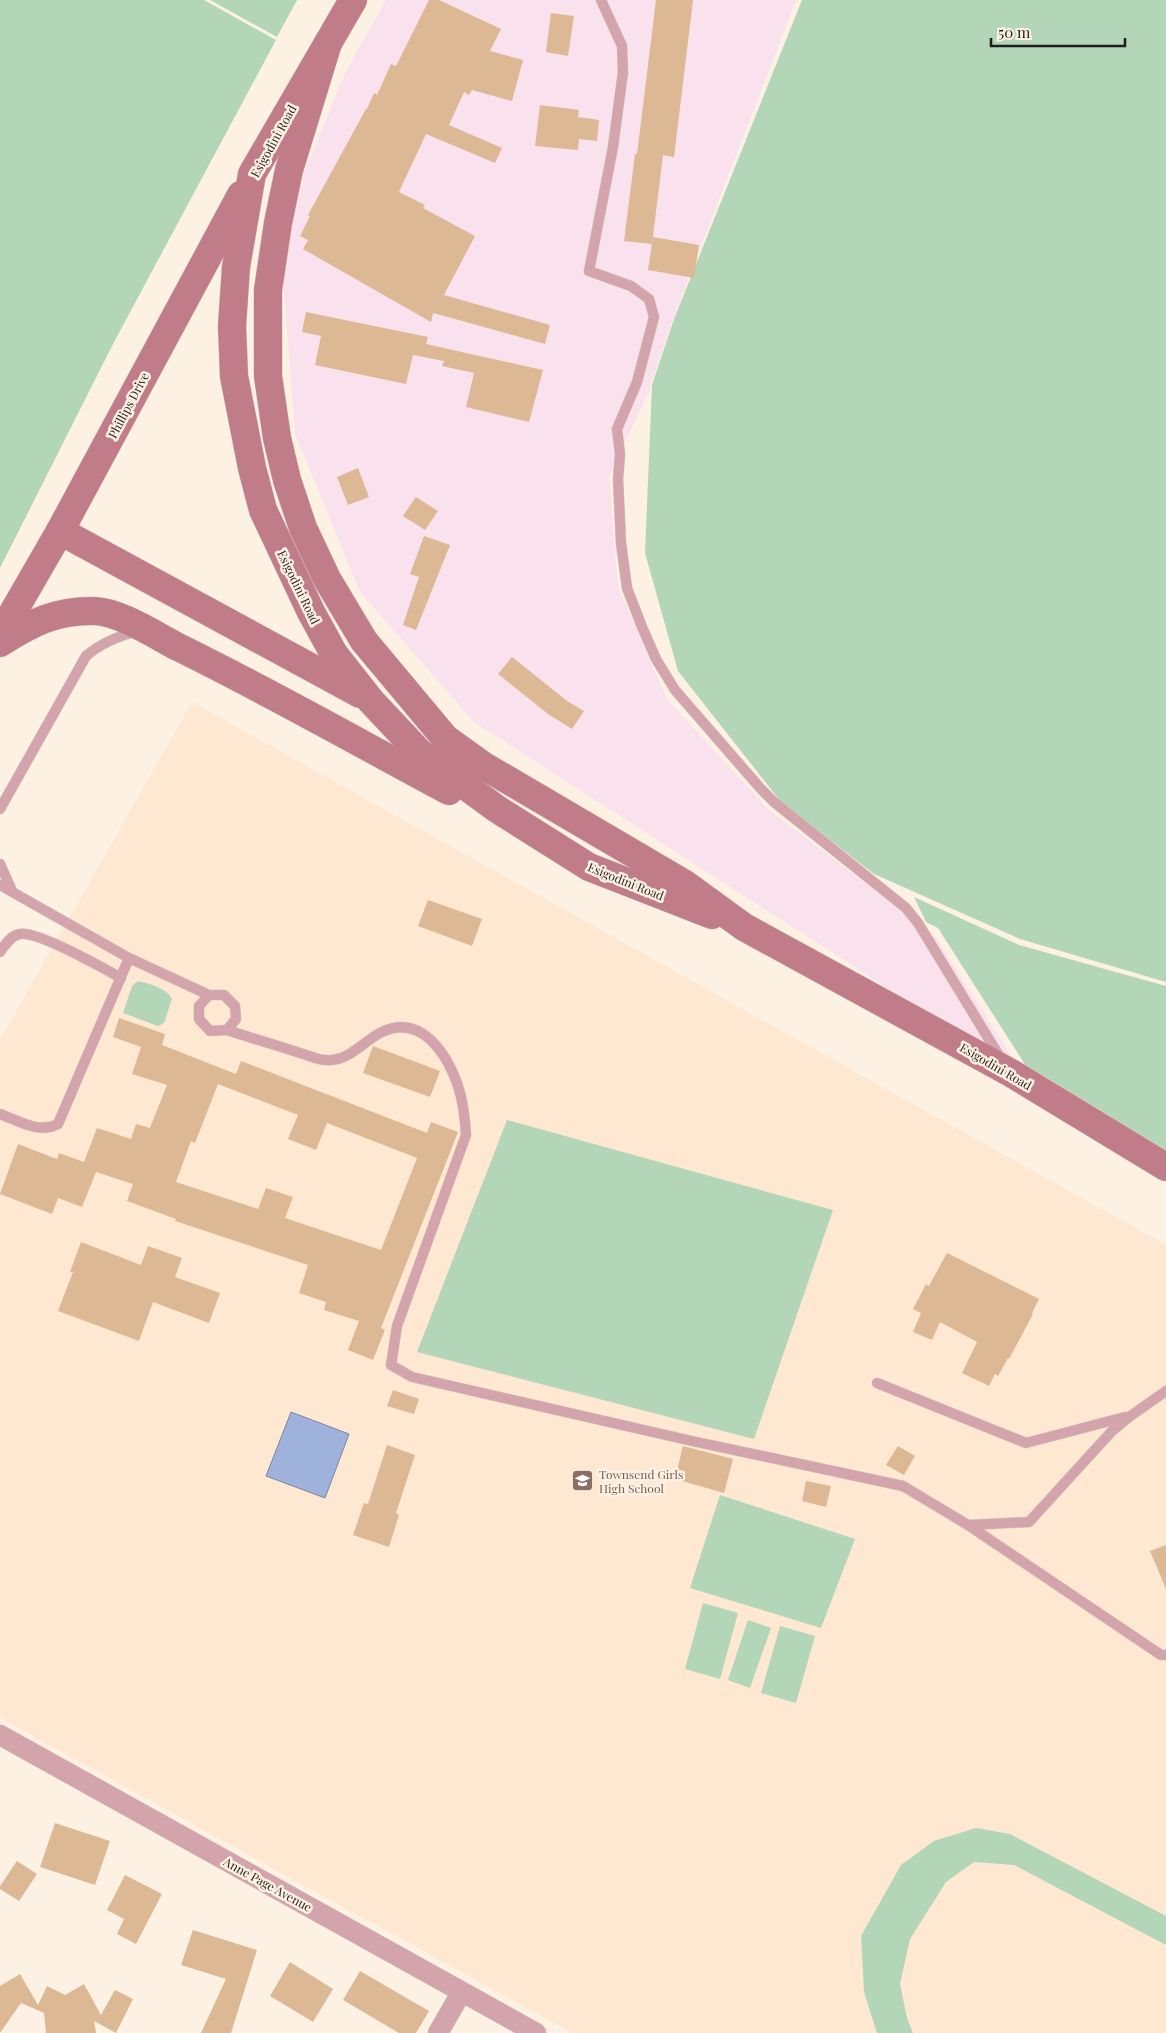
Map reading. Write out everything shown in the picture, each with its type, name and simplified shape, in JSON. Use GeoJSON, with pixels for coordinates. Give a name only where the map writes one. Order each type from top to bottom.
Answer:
{"type":"FeatureCollection","features":[{"type":"Feature","properties":{"kind":"main road","name":"Esigodini Road"},"geometry":{"type":"LineString","coordinates":[[353,0],[252,174],[236,267],[232,326],[234,376],[252,468],[263,510],[311,612],[334,654],[371,701],[419,752],[497,809],[589,867],[744,927]]}},
{"type":"Feature","properties":{"kind":"main road","name":"Esigodini Road"},"geometry":{"type":"LineString","coordinates":[[328,43],[289,170],[278,223],[268,290],[268,376],[277,438],[287,480],[303,528],[327,579],[364,641],[445,738],[484,766],[685,884],[744,927],[1011,1073],[1166,1167]]}},
{"type":"Feature","properties":{"kind":"main road","name":"Phillips Drive"},"geometry":{"type":"LineString","coordinates":[[0,635],[60,531],[252,174]]}},
{"type":"Feature","properties":{"kind":"main road"},"geometry":{"type":"LineString","coordinates":[[60,531],[371,701],[445,738]]}},
{"type":"Feature","properties":{"kind":"main road"},"geometry":{"type":"LineString","coordinates":[[0,643],[30,624],[52,616],[97,611],[120,618],[232,674],[589,867]]}},
{"type":"Feature","properties":{"kind":"street","name":"Anne Page Avenue"},"geometry":{"type":"LineString","coordinates":[[0,1735],[536,2033]]}},
{"type":"Feature","properties":{"kind":"street"},"geometry":{"type":"LineString","coordinates":[[438,2033],[461,1993]]}},
{"type":"Feature","properties":{"kind":"lane"},"geometry":{"type":"LineString","coordinates":[[601,0],[622,46],[623,72],[613,147],[588,271],[631,286],[649,299],[654,317],[637,382],[617,430],[620,454],[618,479],[621,543],[627,588],[656,659],[675,690],[774,802],[906,908],[918,923],[1011,1073]]}},
{"type":"Feature","properties":{"kind":"lane"},"geometry":{"type":"LineString","coordinates":[[0,809],[86,656],[111,640],[144,630]]}},
{"type":"Feature","properties":{"kind":"lane"},"geometry":{"type":"LineString","coordinates":[[0,864],[12,891]]}},
{"type":"Feature","properties":{"kind":"lane"},"geometry":{"type":"LineString","coordinates":[[0,885],[129,958],[209,996],[224,995],[235,1006],[236,1019],[227,1030]]}},
{"type":"Feature","properties":{"kind":"lane"},"geometry":{"type":"LineString","coordinates":[[0,952],[11,938],[20,934],[31,935],[121,978]]}},
{"type":"Feature","properties":{"kind":"lane"},"geometry":{"type":"LineString","coordinates":[[0,1114],[37,1128],[50,1128],[58,1124],[129,958]]}},
{"type":"Feature","properties":{"kind":"lane"},"geometry":{"type":"LineString","coordinates":[[209,996],[199,1006],[199,1019],[210,1031],[227,1030],[326,1060],[349,1056],[383,1031],[403,1026],[418,1029],[431,1039],[445,1058],[458,1086],[464,1111],[466,1135],[397,1326],[391,1366],[412,1377],[692,1441],[903,1486],[968,1525],[1122,1630],[1161,1655],[1166,1655]]}},
{"type":"Feature","properties":{"kind":"lane"},"geometry":{"type":"LineString","coordinates":[[877,1383],[1026,1443],[1129,1416]]}},
{"type":"Feature","properties":{"kind":"lane"},"geometry":{"type":"LineString","coordinates":[[968,1525],[1029,1522],[1112,1431],[1129,1416],[1166,1391]]}},
{"type":"Feature","properties":{"kind":"shaded area"},"geometry":{"type":"Polygon","coordinates":[[[386,0],[796,0],[673,319],[648,393],[609,476],[618,587],[667,699],[769,810],[935,936],[1024,1076],[474,722],[360,592],[295,434],[282,266],[304,173],[346,71],[386,0]]]}},
{"type":"Feature","properties":{"kind":"shaded area","name":"Townsend Girls High School"},"geometry":{"type":"Polygon","coordinates":[[[192,702],[1166,1245],[1166,2033],[572,2033],[0,1718],[0,1040],[192,702]]]}},
{"type":"Feature","properties":{"kind":"green space"},"geometry":{"type":"Polygon","coordinates":[[[0,0],[204,0],[276,40],[113,344],[0,568],[0,0]]]}},
{"type":"Feature","properties":{"kind":"green space"},"geometry":{"type":"Polygon","coordinates":[[[210,0],[297,0],[277,37],[210,0]]]}},
{"type":"Feature","properties":{"kind":"green space"},"geometry":{"type":"Polygon","coordinates":[[[802,0],[1166,0],[1166,982],[1020,939],[874,874],[781,802],[678,671],[645,553],[652,385],[674,319],[802,0]]]}},
{"type":"Feature","properties":{"kind":"green space"},"geometry":{"type":"Polygon","coordinates":[[[914,897],[1019,945],[1166,986],[1166,1159],[1031,1074],[938,928],[926,922],[914,897]]]}},
{"type":"Feature","properties":{"kind":"green space"},"geometry":{"type":"Polygon","coordinates":[[[138,981],[157,987],[170,995],[172,999],[164,1023],[158,1026],[123,1013],[132,986],[138,981]]]}},
{"type":"Feature","properties":{"kind":"green space"},"geometry":{"type":"Polygon","coordinates":[[[507,1120],[833,1210],[754,1439],[417,1352],[507,1120]]]}},
{"type":"Feature","properties":{"kind":"green space"},"geometry":{"type":"Polygon","coordinates":[[[720,1495],[855,1539],[821,1628],[690,1588],[720,1495]]]}},
{"type":"Feature","properties":{"kind":"green space"},"geometry":{"type":"Polygon","coordinates":[[[703,1603],[738,1613],[720,1679],[685,1669],[703,1603]]]}},
{"type":"Feature","properties":{"kind":"green space"},"geometry":{"type":"Polygon","coordinates":[[[748,1620],[771,1628],[750,1688],[728,1680],[748,1620]]]}},
{"type":"Feature","properties":{"kind":"green space"},"geometry":{"type":"Polygon","coordinates":[[[780,1626],[815,1636],[796,1703],[761,1693],[780,1626]]]}},
{"type":"Feature","properties":{"kind":"green space"},"geometry":{"type":"Polygon","coordinates":[[[976,1828],[1010,1834],[1166,1916],[1166,1945],[1014,1865],[974,1862],[946,1882],[910,1939],[900,1984],[907,2018],[913,2033],[877,2033],[864,1992],[861,1936],[901,1865],[934,1841],[976,1828]]]}},
{"type":"Feature","properties":{"kind":"water"},"geometry":{"type":"Polygon","coordinates":[[[291,1412],[349,1434],[325,1498],[266,1476],[291,1412]]]}},
{"type":"Feature","properties":{"kind":"building"},"geometry":{"type":"Polygon","coordinates":[[[429,0],[439,0],[501,29],[490,51],[523,60],[512,101],[472,90],[469,95],[464,92],[449,125],[502,148],[495,163],[426,134],[399,192],[425,205],[423,208],[475,236],[444,295],[550,325],[545,344],[433,313],[431,322],[303,249],[308,240],[300,236],[310,216],[308,215],[374,93],[377,95],[391,64],[396,66],[429,0]]]}},
{"type":"Feature","properties":{"kind":"building"},"geometry":{"type":"Polygon","coordinates":[[[656,0],[693,0],[674,157],[663,155],[652,244],[624,241],[656,0]]]}},
{"type":"Feature","properties":{"kind":"building"},"geometry":{"type":"Polygon","coordinates":[[[551,13],[574,16],[568,56],[546,52],[551,13]]]}},
{"type":"Feature","properties":{"kind":"building"},"geometry":{"type":"Polygon","coordinates":[[[540,105],[579,110],[578,117],[599,120],[597,141],[579,139],[578,150],[535,146],[540,105]]]}},
{"type":"Feature","properties":{"kind":"building"},"geometry":{"type":"Polygon","coordinates":[[[653,237],[699,245],[694,278],[648,270],[653,237]]]}},
{"type":"Feature","properties":{"kind":"building"},"geometry":{"type":"Polygon","coordinates":[[[306,312],[428,337],[426,344],[543,370],[529,422],[466,407],[474,373],[442,366],[444,361],[413,355],[406,384],[315,365],[321,336],[302,332],[306,312]]]}},
{"type":"Feature","properties":{"kind":"building"},"geometry":{"type":"Polygon","coordinates":[[[358,468],[369,497],[348,505],[337,477],[358,468]]]}},
{"type":"Feature","properties":{"kind":"building"},"geometry":{"type":"Polygon","coordinates":[[[416,497],[438,511],[425,530],[403,516],[416,497]]]}},
{"type":"Feature","properties":{"kind":"building"},"geometry":{"type":"Polygon","coordinates":[[[424,536],[450,545],[416,630],[403,625],[419,577],[410,574],[424,536]]]}},
{"type":"Feature","properties":{"kind":"building"},"geometry":{"type":"Polygon","coordinates":[[[512,657],[567,701],[584,711],[572,729],[548,714],[498,674],[512,657]]]}},
{"type":"Feature","properties":{"kind":"building"},"geometry":{"type":"Polygon","coordinates":[[[428,900],[482,919],[472,946],[418,926],[428,900]]]}},
{"type":"Feature","properties":{"kind":"building"},"geometry":{"type":"Polygon","coordinates":[[[119,1018],[165,1034],[162,1045],[236,1074],[241,1061],[427,1133],[431,1122],[458,1132],[381,1328],[385,1330],[373,1360],[348,1350],[359,1321],[324,1310],[326,1302],[299,1293],[308,1265],[175,1221],[176,1219],[127,1201],[133,1184],[96,1172],[82,1207],[58,1198],[52,1214],[0,1194],[18,1144],[57,1159],[59,1153],[84,1162],[97,1128],[131,1139],[136,1124],[150,1128],[167,1085],[132,1074],[141,1047],[113,1037],[119,1018]],[[218,1084],[195,1143],[191,1141],[176,1182],[258,1209],[266,1188],[293,1197],[285,1218],[381,1250],[417,1158],[327,1123],[316,1150],[288,1139],[298,1115],[218,1084]]]}},
{"type":"Feature","properties":{"kind":"building"},"geometry":{"type":"Polygon","coordinates":[[[373,1046],[440,1071],[430,1097],[363,1073],[373,1046]]]}},
{"type":"Feature","properties":{"kind":"building"},"geometry":{"type":"Polygon","coordinates":[[[81,1242],[141,1265],[148,1246],[182,1258],[175,1277],[220,1293],[209,1323],[153,1302],[139,1341],[58,1311],[73,1272],[70,1272],[81,1242]]]}},
{"type":"Feature","properties":{"kind":"building"},"geometry":{"type":"Polygon","coordinates":[[[947,1253],[1039,1299],[1009,1359],[998,1376],[995,1374],[989,1386],[962,1373],[977,1342],[940,1322],[932,1340],[913,1332],[921,1313],[913,1309],[926,1284],[929,1286],[947,1253]]]}},
{"type":"Feature","properties":{"kind":"building"},"geometry":{"type":"Polygon","coordinates":[[[393,1390],[419,1399],[414,1414],[387,1406],[393,1390]]]}},
{"type":"Feature","properties":{"kind":"building"},"geometry":{"type":"Polygon","coordinates":[[[387,1445],[415,1455],[396,1513],[399,1515],[389,1547],[353,1535],[364,1503],[368,1504],[387,1445]]]}},
{"type":"Feature","properties":{"kind":"building"},"geometry":{"type":"Polygon","coordinates":[[[683,1446],[733,1459],[724,1493],[675,1479],[683,1446]]]}},
{"type":"Feature","properties":{"kind":"building"},"geometry":{"type":"Polygon","coordinates":[[[898,1446],[915,1456],[904,1475],[886,1465],[898,1446]]]}},
{"type":"Feature","properties":{"kind":"building"},"geometry":{"type":"Polygon","coordinates":[[[806,1481],[831,1486],[826,1507],[802,1501],[806,1481]]]}},
{"type":"Feature","properties":{"kind":"building"},"geometry":{"type":"Polygon","coordinates":[[[1166,1545],[1166,1589],[1150,1551],[1166,1545]]]}},
{"type":"Feature","properties":{"kind":"building"},"geometry":{"type":"Polygon","coordinates":[[[55,1823],[110,1841],[95,1885],[40,1867],[55,1823]]]}},
{"type":"Feature","properties":{"kind":"building"},"geometry":{"type":"Polygon","coordinates":[[[17,1861],[37,1874],[19,1901],[0,1889],[0,1886],[17,1861]]]}},
{"type":"Feature","properties":{"kind":"building"},"geometry":{"type":"Polygon","coordinates":[[[125,1875],[162,1894],[136,1944],[117,1934],[124,1919],[107,1910],[125,1875]]]}},
{"type":"Feature","properties":{"kind":"building"},"geometry":{"type":"Polygon","coordinates":[[[193,1930],[257,1950],[231,2033],[201,2033],[226,1979],[181,1965],[193,1930]]]}},
{"type":"Feature","properties":{"kind":"building"},"geometry":{"type":"Polygon","coordinates":[[[290,1962],[333,1989],[313,2022],[270,1996],[290,1962]]]}},
{"type":"Feature","properties":{"kind":"building"},"geometry":{"type":"Polygon","coordinates":[[[360,1971],[429,2011],[416,2033],[399,2033],[343,2000],[360,1971]]]}},
{"type":"Feature","properties":{"kind":"building"},"geometry":{"type":"Polygon","coordinates":[[[20,1974],[38,2005],[47,1986],[65,1995],[84,1984],[101,2015],[115,1990],[133,1999],[116,2033],[94,2021],[96,2033],[46,2033],[44,2013],[21,2003],[0,2033],[0,1986],[20,1974]]]}},
{"type":"Feature","properties":{"kind":"place","name":"Townsend Girls High School"},"geometry":{"type":"Point","coordinates":[583,1481]}}]}
